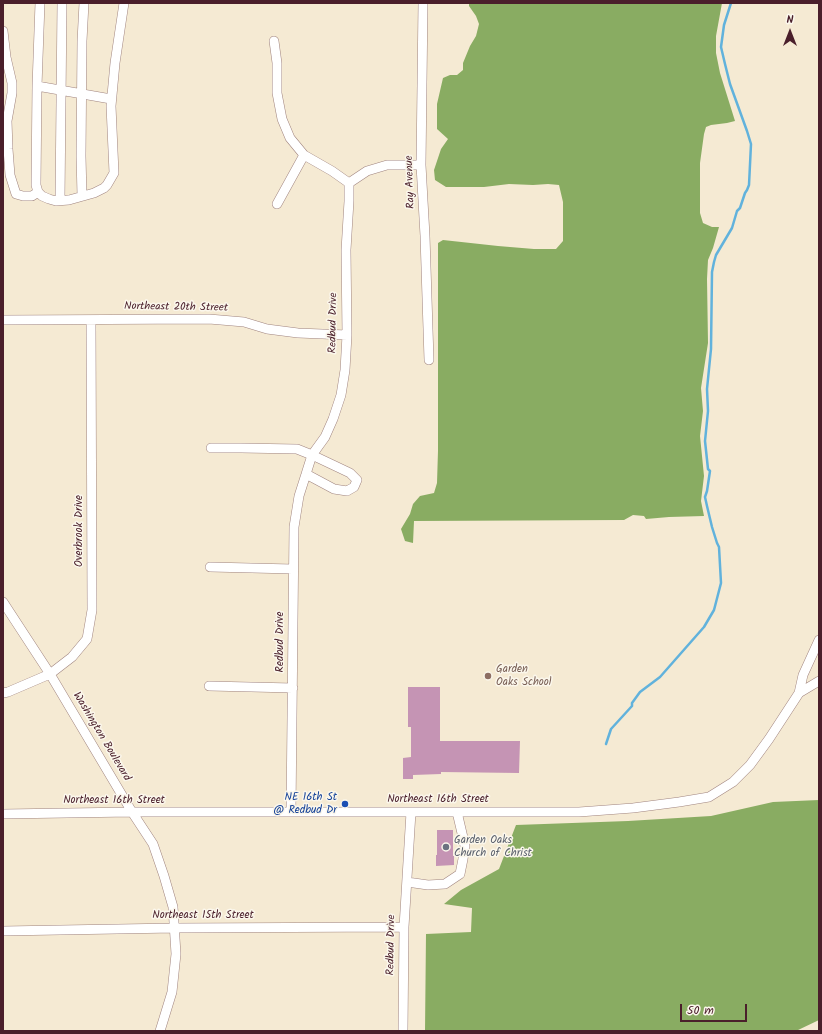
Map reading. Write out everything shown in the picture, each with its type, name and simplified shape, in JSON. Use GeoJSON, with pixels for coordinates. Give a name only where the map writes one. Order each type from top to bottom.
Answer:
{"type":"FeatureCollection","features":[{"type":"Feature","properties":{"kind":"street"},"geometry":{"type":"LineString","coordinates":[[40,3],[36,185],[38,192],[42,196],[56,201],[69,200],[94,193],[104,188],[114,173],[110,106],[124,3]]}},
{"type":"Feature","properties":{"kind":"street"},"geometry":{"type":"LineString","coordinates":[[60,200],[62,3]]}},
{"type":"Feature","properties":{"kind":"street"},"geometry":{"type":"LineString","coordinates":[[82,196],[80,156],[84,3]]}},
{"type":"Feature","properties":{"kind":"street","name":"Ray Avenue"},"geometry":{"type":"LineString","coordinates":[[423,3],[421,165],[426,236],[429,360]]}},
{"type":"Feature","properties":{"kind":"street"},"geometry":{"type":"LineString","coordinates":[[3,31],[6,57],[12,84],[12,93],[7,120],[10,174],[16,194],[32,196],[38,192]]}},
{"type":"Feature","properties":{"kind":"street"},"geometry":{"type":"LineString","coordinates":[[274,41],[277,63],[277,93],[282,119],[290,138],[304,155],[332,171],[349,183],[367,171],[387,165],[421,165]]}},
{"type":"Feature","properties":{"kind":"street"},"geometry":{"type":"LineString","coordinates":[[37,86],[111,99]]}},
{"type":"Feature","properties":{"kind":"street"},"geometry":{"type":"LineString","coordinates":[[277,204],[304,155]]}},
{"type":"Feature","properties":{"kind":"street","name":"Redbud Drive"},"geometry":{"type":"LineString","coordinates":[[291,812],[294,527],[299,496],[312,455],[325,437],[333,419],[341,395],[345,370],[347,335],[346,250],[349,183]]}},
{"type":"Feature","properties":{"kind":"street","name":"Northeast 20th Street"},"geometry":{"type":"LineString","coordinates":[[3,320],[209,319],[244,322],[267,330],[347,335]]}},
{"type":"Feature","properties":{"kind":"street","name":"Overbrook Drive"},"geometry":{"type":"LineString","coordinates":[[3,693],[50,674],[72,657],[86,639],[92,610],[91,320]]}},
{"type":"Feature","properties":{"kind":"street"},"geometry":{"type":"LineString","coordinates":[[211,448],[296,449],[350,473],[358,480],[354,487],[347,491],[334,489],[306,474]]}},
{"type":"Feature","properties":{"kind":"street"},"geometry":{"type":"LineString","coordinates":[[210,567],[293,569]]}},
{"type":"Feature","properties":{"kind":"street","name":"Washington Boulevard"},"geometry":{"type":"LineString","coordinates":[[3,602],[50,674],[132,812],[153,844],[173,907],[176,954],[172,992],[160,1031]]}},
{"type":"Feature","properties":{"kind":"street"},"geometry":{"type":"LineString","coordinates":[[799,693],[803,675],[819,640]]}},
{"type":"Feature","properties":{"kind":"street","name":"Northeast 16th Street"},"geometry":{"type":"LineString","coordinates":[[3,814],[132,812],[579,812],[633,808],[709,797],[733,782],[750,765],[799,693],[819,681]]}},
{"type":"Feature","properties":{"kind":"street"},"geometry":{"type":"LineString","coordinates":[[209,686],[293,688]]}},
{"type":"Feature","properties":{"kind":"street","name":"Redbud Drive"},"geometry":{"type":"LineString","coordinates":[[404,1031],[404,927],[411,812]]}},
{"type":"Feature","properties":{"kind":"street"},"geometry":{"type":"LineString","coordinates":[[406,882],[428,885],[445,884],[460,874],[464,859],[465,846],[457,812]]}},
{"type":"Feature","properties":{"kind":"street","name":"Northeast 15th Street"},"geometry":{"type":"LineString","coordinates":[[3,931],[175,928],[404,927]]}},
{"type":"Feature","properties":{"kind":"green space"},"geometry":{"type":"Polygon","coordinates":[[[469,3],[722,3],[716,36],[716,53],[720,73],[735,121],[706,127],[700,163],[700,213],[703,223],[712,227],[719,227],[708,260],[708,343],[701,388],[703,411],[700,436],[704,476],[701,501],[704,516],[646,519],[644,516],[633,515],[624,520],[414,521],[413,543],[405,541],[401,529],[410,514],[413,504],[420,496],[434,493],[437,483],[438,243],[443,240],[534,249],[556,249],[563,241],[563,202],[559,185],[509,184],[484,187],[446,187],[435,180],[434,170],[441,149],[448,139],[437,129],[437,104],[443,78],[450,75],[457,75],[463,70],[463,63],[476,36],[479,24],[476,16],[469,6],[469,3]]]}},
{"type":"Feature","properties":{"kind":"green space"},"geometry":{"type":"Polygon","coordinates":[[[819,800],[819,1020],[796,1031],[425,1031],[426,934],[471,932],[472,908],[444,904],[461,890],[499,869],[516,825],[711,816],[773,802],[819,800]]]}},
{"type":"Feature","properties":{"kind":"building"},"geometry":{"type":"Polygon","coordinates":[[[408,687],[440,687],[440,741],[520,741],[519,773],[441,772],[441,774],[413,775],[413,779],[403,779],[403,758],[411,757],[411,727],[408,727],[408,687]]]}},
{"type":"Feature","properties":{"kind":"building"},"geometry":{"type":"Polygon","coordinates":[[[437,830],[453,830],[454,865],[436,866],[437,830]]]}},
{"type":"Feature","properties":{"kind":"waterway"},"geometry":{"type":"LineString","coordinates":[[606,744],[611,729],[632,706],[632,703],[640,692],[660,677],[704,627],[714,610],[721,583],[719,547],[712,527],[705,497],[710,471],[708,469],[705,441],[708,411],[707,389],[711,349],[712,272],[716,255],[732,228],[737,211],[740,208],[749,185],[751,144],[730,84],[721,47],[724,25],[731,3]]}},
{"type":"Feature","properties":{"kind":"place","name":"Garden Oaks School"},"geometry":{"type":"Point","coordinates":[488,676]}},
{"type":"Feature","properties":{"kind":"place","name":"NE 16th St @ Redbud Dr"},"geometry":{"type":"Point","coordinates":[345,804]}},
{"type":"Feature","properties":{"kind":"place","name":"Garden Oaks Church of Christ"},"geometry":{"type":"Point","coordinates":[446,847]}}]}
